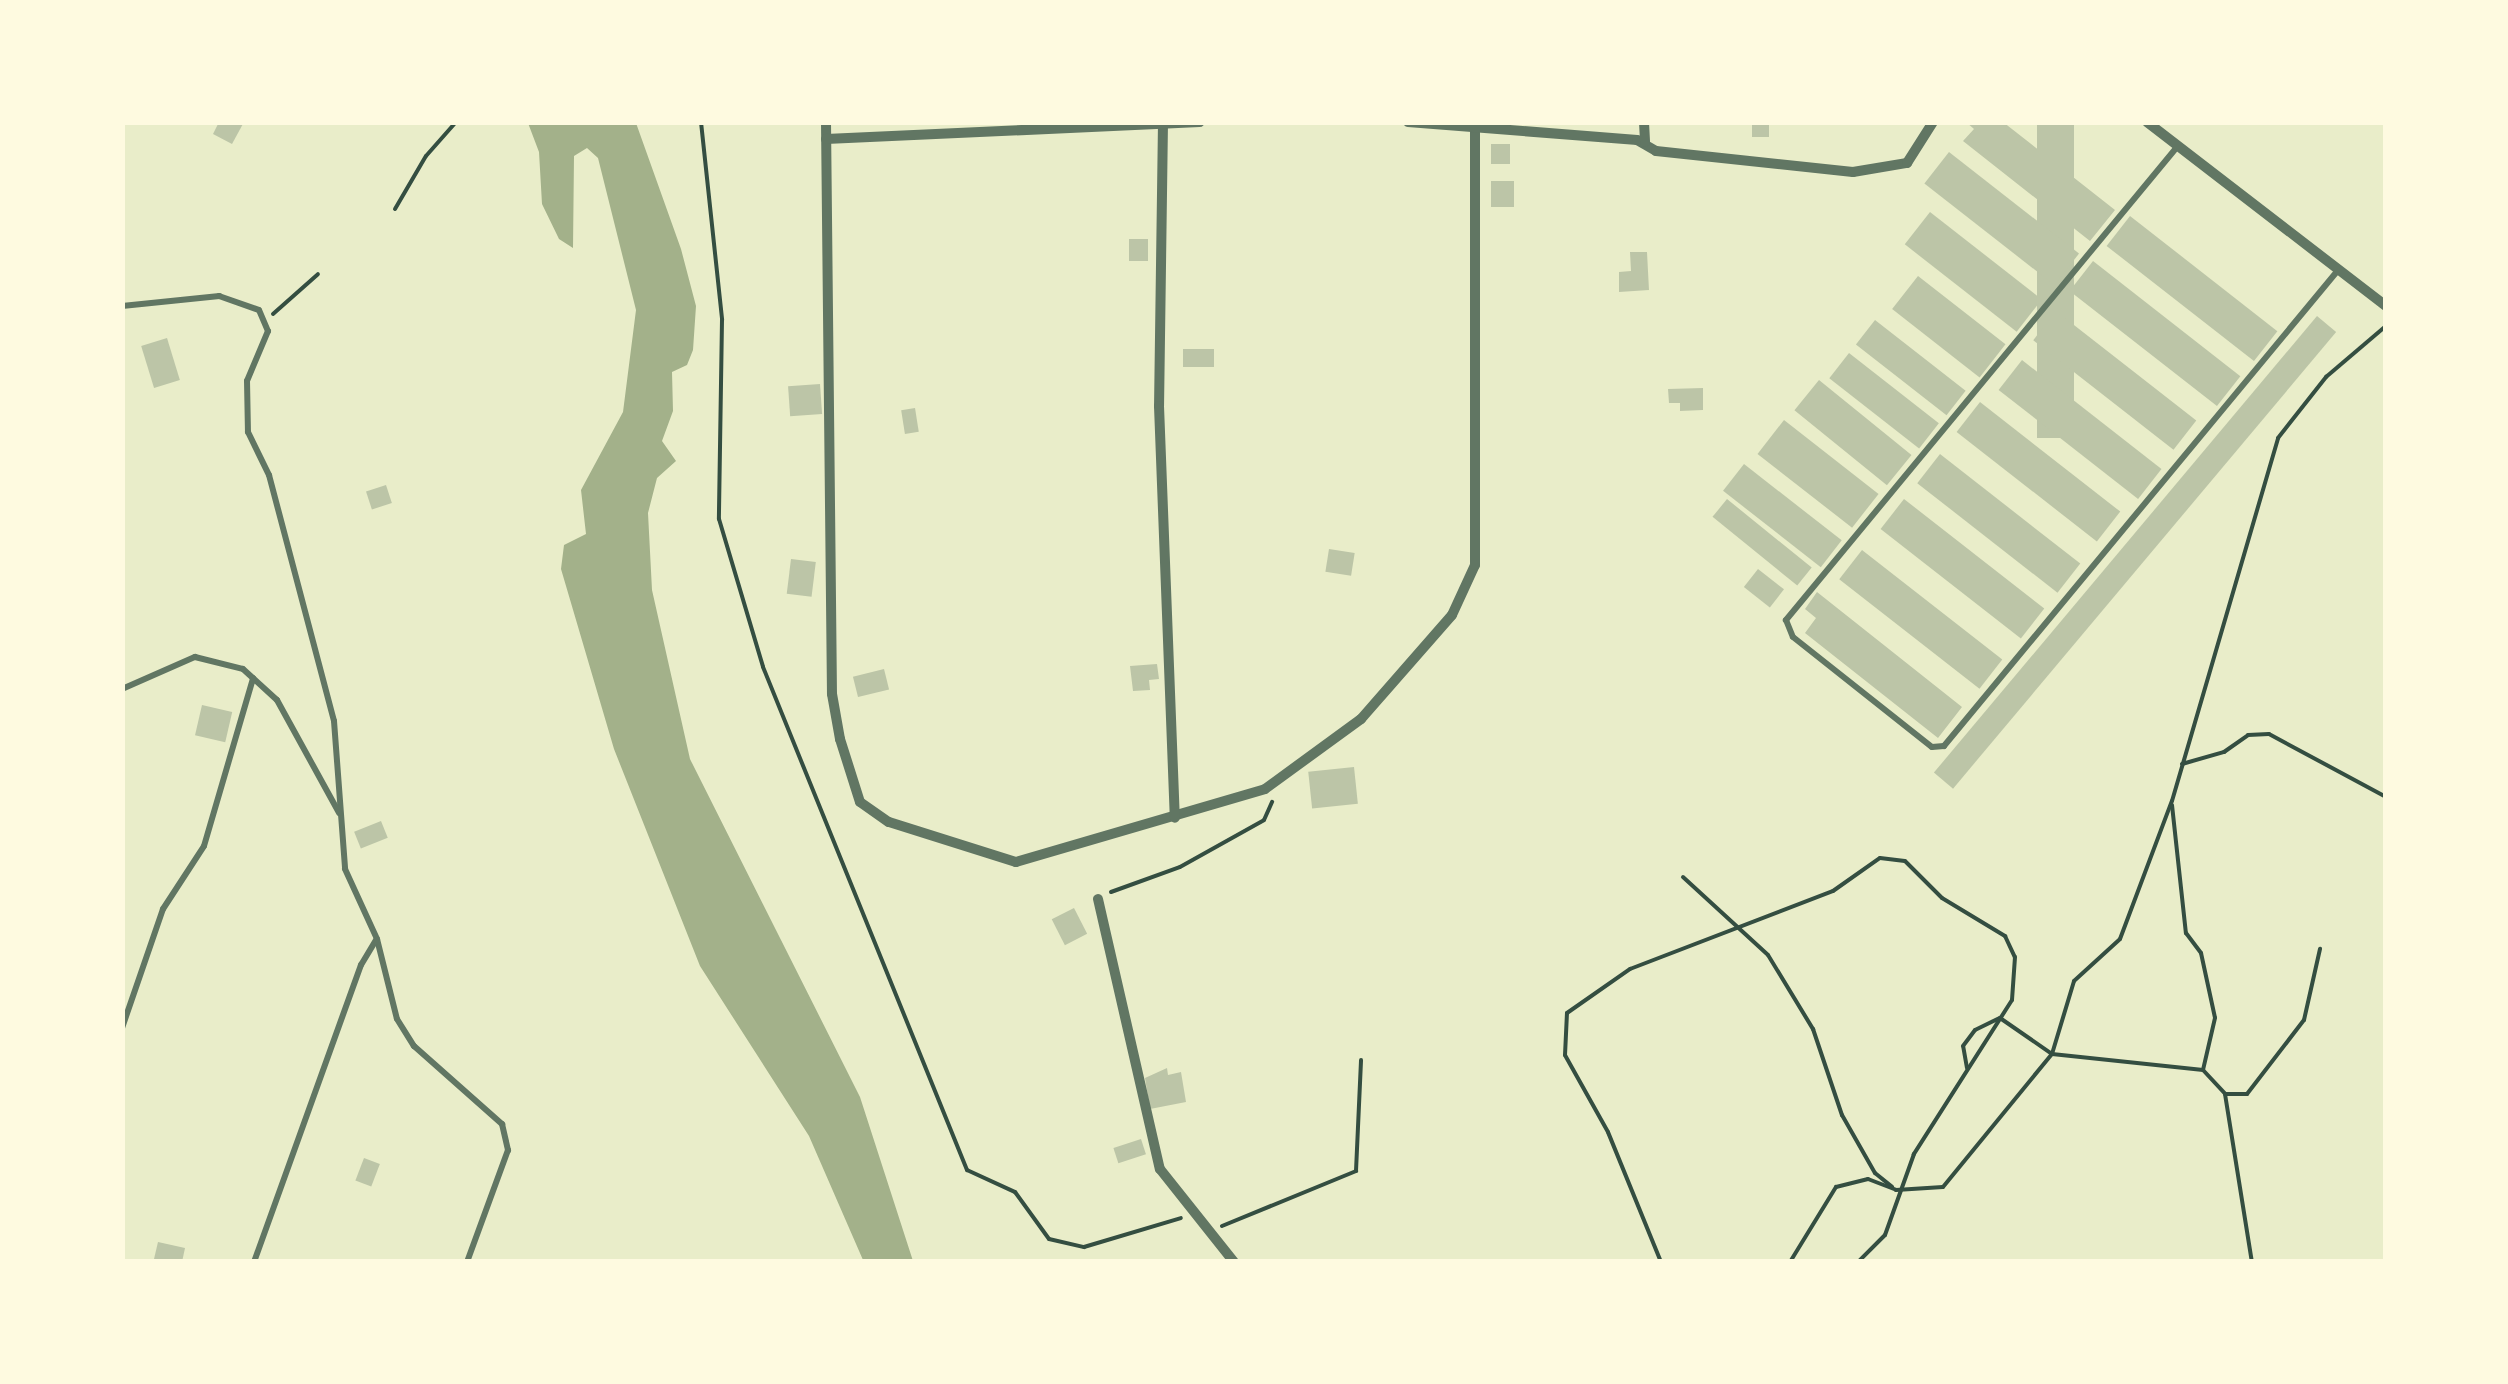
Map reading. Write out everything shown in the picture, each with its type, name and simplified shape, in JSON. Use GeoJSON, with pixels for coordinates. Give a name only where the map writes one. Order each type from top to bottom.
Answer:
{"type":"FeatureCollection","features":[{"type":"Feature","properties":{"kind":"street"},"geometry":{"type":"LineString","coordinates":[[826,122],[832,694],[860,802],[927,837],[1016,862],[1265,789],[1361,720],[1452,616],[1475,564],[1475,126]]}},
{"type":"Feature","properties":{"kind":"street"},"geometry":{"type":"LineString","coordinates":[[826,139],[1200,122]]}},
{"type":"Feature","properties":{"kind":"street"},"geometry":{"type":"LineString","coordinates":[[1408,122],[1645,142],[1656,150],[1853,172],[1907,163],[1933,122]]}},
{"type":"Feature","properties":{"kind":"street"},"geometry":{"type":"LineString","coordinates":[[1644,122],[1645,142]]}},
{"type":"Feature","properties":{"kind":"street"},"geometry":{"type":"LineString","coordinates":[[2147,122],[2386,306]]}},
{"type":"Feature","properties":{"kind":"street"},"geometry":{"type":"LineString","coordinates":[[1163,124],[1159,406],[1174,818]]}},
{"type":"Feature","properties":{"kind":"street"},"geometry":{"type":"LineString","coordinates":[[1098,898],[1160,1169],[1234,1262]]}},
{"type":"Feature","properties":{"kind":"lane"},"geometry":{"type":"LineString","coordinates":[[2177,147],[1786,620],[1793,637],[1932,747],[1944,746],[2340,268]]}},
{"type":"Feature","properties":{"kind":"lane"},"geometry":{"type":"LineString","coordinates":[[122,306],[220,296],[259,310],[268,330],[248,381],[248,432],[269,475],[334,721],[345,869],[377,939],[387,996],[414,1046],[502,1124],[508,1150],[467,1262]]}},
{"type":"Feature","properties":{"kind":"lane"},"geometry":{"type":"LineString","coordinates":[[122,689],[196,657],[243,668],[277,700],[340,814]]}},
{"type":"Feature","properties":{"kind":"lane"},"geometry":{"type":"LineString","coordinates":[[122,1028],[163,910],[204,846],[253,678]]}},
{"type":"Feature","properties":{"kind":"lane"},"geometry":{"type":"LineString","coordinates":[[254,1262],[361,965],[377,939]]}},
{"type":"Feature","properties":{"kind":"path"},"geometry":{"type":"LineString","coordinates":[[395,209],[426,156],[456,122]]}},
{"type":"Feature","properties":{"kind":"path"},"geometry":{"type":"LineString","coordinates":[[264,320],[318,274]]}},
{"type":"Feature","properties":{"kind":"path"},"geometry":{"type":"LineString","coordinates":[[1790,1262],[1836,1187],[1868,1179],[1896,1190],[1943,1187],[2052,1054],[2074,981],[2120,939],[2172,801],[2278,438],[2326,377],[2386,326]]}},
{"type":"Feature","properties":{"kind":"path"},"geometry":{"type":"LineString","coordinates":[[2182,764],[2224,752],[2248,735],[2269,734],[2386,797]]}},
{"type":"Feature","properties":{"kind":"path"},"geometry":{"type":"LineString","coordinates":[[1098,898],[1180,867],[1264,820],[1273,805],[1265,789]]}},
{"type":"Feature","properties":{"kind":"path"},"geometry":{"type":"LineString","coordinates":[[2172,801],[2186,933],[2201,954],[2215,1018],[2203,1070]]}},
{"type":"Feature","properties":{"kind":"path"},"geometry":{"type":"LineString","coordinates":[[1660,1262],[1608,1132],[1564,1055],[1567,1013],[1630,969],[1833,891],[1880,858],[1905,861],[1942,898],[2005,936],[2016,957],[2012,1000],[1896,1190],[1885,1235],[1858,1262]]}},
{"type":"Feature","properties":{"kind":"path"},"geometry":{"type":"LineString","coordinates":[[1683,876],[1768,955],[1813,1029],[1842,1115],[1874,1173],[1896,1190]]}},
{"type":"Feature","properties":{"kind":"path"},"geometry":{"type":"LineString","coordinates":[[2225,1094],[2247,1094],[2304,1020],[2320,949]]}},
{"type":"Feature","properties":{"kind":"path"},"geometry":{"type":"LineString","coordinates":[[2000,1018],[2052,1054],[2203,1070],[2225,1094],[2252,1262]]}},
{"type":"Feature","properties":{"kind":"path"},"geometry":{"type":"LineString","coordinates":[[1967,1068],[1963,1046],[1974,1030],[2000,1018]]}},
{"type":"Feature","properties":{"kind":"path"},"geometry":{"type":"LineString","coordinates":[[1208,1232],[1356,1171],[1360,1060]]}},
{"type":"Feature","properties":{"kind":"shaded area"},"geometry":{"type":"Polygon","coordinates":[[[528,123],[636,123],[681,249],[696,306],[693,350],[687,365],[672,372],[673,411],[662,441],[676,461],[657,478],[648,513],[652,590],[690,759],[860,1097],[913,1261],[863,1260],[809,1136],[700,966],[614,749],[561,569],[564,545],[586,534],[581,490],[623,412],[636,310],[598,158],[587,148],[574,156],[573,248],[559,239],[542,204],[539,152],[528,123]]]}},
{"type":"Feature","properties":{"kind":"building"},"geometry":{"type":"Polygon","coordinates":[[[219,122],[244,122],[232,144],[213,134],[219,122]]]}},
{"type":"Feature","properties":{"kind":"building"},"geometry":{"type":"Polygon","coordinates":[[[1752,122],[1769,122],[1769,137],[1752,137],[1752,122]]]}},
{"type":"Feature","properties":{"kind":"building"},"geometry":{"type":"Polygon","coordinates":[[[1966,122],[2003,122],[2115,210],[2090,241],[1963,141],[1974,129],[1966,122]]]}},
{"type":"Feature","properties":{"kind":"building"},"geometry":{"type":"Polygon","coordinates":[[[2037,122],[2074,122],[2074,438],[2037,438],[2037,122]]]}},
{"type":"Feature","properties":{"kind":"building"},"geometry":{"type":"Polygon","coordinates":[[[1491,144],[1510,144],[1510,164],[1491,164],[1491,144]]]}},
{"type":"Feature","properties":{"kind":"building"},"geometry":{"type":"Polygon","coordinates":[[[1949,152],[2079,254],[2054,285],[1924,184],[1949,152]]]}},
{"type":"Feature","properties":{"kind":"building"},"geometry":{"type":"Polygon","coordinates":[[[1491,181],[1514,181],[1514,207],[1491,207],[1491,181]]]}},
{"type":"Feature","properties":{"kind":"building"},"geometry":{"type":"Polygon","coordinates":[[[1930,212],[2042,299],[2017,332],[1905,244],[1930,212]]]}},
{"type":"Feature","properties":{"kind":"building"},"geometry":{"type":"Polygon","coordinates":[[[2130,216],[2277,331],[2254,361],[2107,246],[2130,216]]]}},
{"type":"Feature","properties":{"kind":"building"},"geometry":{"type":"Polygon","coordinates":[[[1129,239],[1148,239],[1148,261],[1129,261],[1129,239]]]}},
{"type":"Feature","properties":{"kind":"building"},"geometry":{"type":"Polygon","coordinates":[[[1630,252],[1647,252],[1649,290],[1619,292],[1619,272],[1631,271],[1630,252]]]}},
{"type":"Feature","properties":{"kind":"building"},"geometry":{"type":"Polygon","coordinates":[[[2093,261],[2240,376],[2217,406],[2070,291],[2093,261]]]}},
{"type":"Feature","properties":{"kind":"building"},"geometry":{"type":"Polygon","coordinates":[[[1918,276],[2005,344],[1980,377],[1892,309],[1918,276]]]}},
{"type":"Feature","properties":{"kind":"building"},"geometry":{"type":"Polygon","coordinates":[[[2056,311],[2196,421],[2173,450],[2033,340],[2056,311]]]}},
{"type":"Feature","properties":{"kind":"building"},"geometry":{"type":"Polygon","coordinates":[[[2317,316],[2336,332],[1953,789],[1934,773],[2317,316]]]}},
{"type":"Feature","properties":{"kind":"building"},"geometry":{"type":"Polygon","coordinates":[[[1875,320],[1966,391],[1947,415],[1856,344],[1875,320]]]}},
{"type":"Feature","properties":{"kind":"building"},"geometry":{"type":"Polygon","coordinates":[[[167,338],[180,380],[154,388],[141,346],[167,338]]]}},
{"type":"Feature","properties":{"kind":"building"},"geometry":{"type":"Polygon","coordinates":[[[1183,349],[1214,349],[1214,367],[1183,367],[1183,349]]]}},
{"type":"Feature","properties":{"kind":"building"},"geometry":{"type":"Polygon","coordinates":[[[1849,353],[1939,423],[1919,448],[1829,378],[1849,353]]]}},
{"type":"Feature","properties":{"kind":"building"},"geometry":{"type":"Polygon","coordinates":[[[2022,360],[2161,469],[2138,499],[1999,390],[2022,360]]]}},
{"type":"Feature","properties":{"kind":"building"},"geometry":{"type":"Polygon","coordinates":[[[1819,380],[1911,455],[1887,485],[1794,410],[1819,380]]]}},
{"type":"Feature","properties":{"kind":"building"},"geometry":{"type":"Polygon","coordinates":[[[820,384],[822,414],[790,416],[788,386],[820,384]]]}},
{"type":"Feature","properties":{"kind":"building"},"geometry":{"type":"Polygon","coordinates":[[[1703,388],[1703,410],[1680,411],[1680,403],[1669,403],[1668,389],[1703,388]]]}},
{"type":"Feature","properties":{"kind":"building"},"geometry":{"type":"Polygon","coordinates":[[[1980,402],[2120,512],[2097,542],[1957,432],[1980,402]]]}},
{"type":"Feature","properties":{"kind":"building"},"geometry":{"type":"Polygon","coordinates":[[[915,408],[919,432],[905,434],[901,410],[915,408]]]}},
{"type":"Feature","properties":{"kind":"building"},"geometry":{"type":"Polygon","coordinates":[[[1784,420],[1879,494],[1852,528],[1758,454],[1784,420]]]}},
{"type":"Feature","properties":{"kind":"building"},"geometry":{"type":"Polygon","coordinates":[[[1940,454],[2080,564],[2057,593],[1917,483],[1940,454]]]}},
{"type":"Feature","properties":{"kind":"building"},"geometry":{"type":"Polygon","coordinates":[[[1744,464],[1842,540],[1821,567],[1723,491],[1744,464]]]}},
{"type":"Feature","properties":{"kind":"building"},"geometry":{"type":"Polygon","coordinates":[[[386,485],[392,503],[372,510],[366,491],[386,485]]]}},
{"type":"Feature","properties":{"kind":"building"},"geometry":{"type":"Polygon","coordinates":[[[1727,499],[1812,568],[1797,585],[1713,517],[1727,499]]]}},
{"type":"Feature","properties":{"kind":"building"},"geometry":{"type":"Polygon","coordinates":[[[1904,499],[2044,609],[2021,639],[1881,529],[1904,499]]]}},
{"type":"Feature","properties":{"kind":"building"},"geometry":{"type":"Polygon","coordinates":[[[1329,549],[1355,553],[1351,576],[1325,572],[1329,549]]]}},
{"type":"Feature","properties":{"kind":"building"},"geometry":{"type":"Polygon","coordinates":[[[1862,550],[2002,660],[1979,689],[1839,579],[1862,550]]]}},
{"type":"Feature","properties":{"kind":"building"},"geometry":{"type":"Polygon","coordinates":[[[791,559],[816,562],[812,597],[787,594],[791,559]]]}},
{"type":"Feature","properties":{"kind":"building"},"geometry":{"type":"Polygon","coordinates":[[[1758,569],[1784,589],[1770,607],[1744,587],[1758,569]]]}},
{"type":"Feature","properties":{"kind":"building"},"geometry":{"type":"Polygon","coordinates":[[[1817,592],[1962,707],[1938,738],[1805,633],[1816,618],[1805,609],[1817,592]]]}},
{"type":"Feature","properties":{"kind":"building"},"geometry":{"type":"Polygon","coordinates":[[[1157,664],[1159,679],[1149,680],[1150,690],[1133,691],[1130,666],[1157,664]]]}},
{"type":"Feature","properties":{"kind":"building"},"geometry":{"type":"Polygon","coordinates":[[[884,669],[889,689],[858,697],[853,677],[884,669]]]}},
{"type":"Feature","properties":{"kind":"building"},"geometry":{"type":"Polygon","coordinates":[[[202,705],[232,712],[225,742],[195,735],[202,705]]]}},
{"type":"Feature","properties":{"kind":"building"},"geometry":{"type":"Polygon","coordinates":[[[1354,767],[1358,804],[1312,809],[1308,772],[1354,767]]]}},
{"type":"Feature","properties":{"kind":"building"},"geometry":{"type":"Polygon","coordinates":[[[381,821],[388,838],[361,849],[354,832],[381,821]]]}},
{"type":"Feature","properties":{"kind":"building"},"geometry":{"type":"Polygon","coordinates":[[[1074,908],[1087,934],[1065,945],[1052,919],[1074,908]]]}},
{"type":"Feature","properties":{"kind":"building"},"geometry":{"type":"Polygon","coordinates":[[[1167,1068],[1168,1075],[1181,1072],[1186,1102],[1150,1109],[1145,1078],[1167,1068]]]}},
{"type":"Feature","properties":{"kind":"building"},"geometry":{"type":"Polygon","coordinates":[[[1141,1139],[1146,1154],[1118,1163],[1113,1148],[1141,1139]]]}},
{"type":"Feature","properties":{"kind":"building"},"geometry":{"type":"Polygon","coordinates":[[[364,1158],[380,1164],[371,1186],[355,1180],[364,1158]]]}},
{"type":"Feature","properties":{"kind":"building"},"geometry":{"type":"Polygon","coordinates":[[[158,1242],[185,1248],[182,1262],[154,1259],[158,1242]]]}}]}
